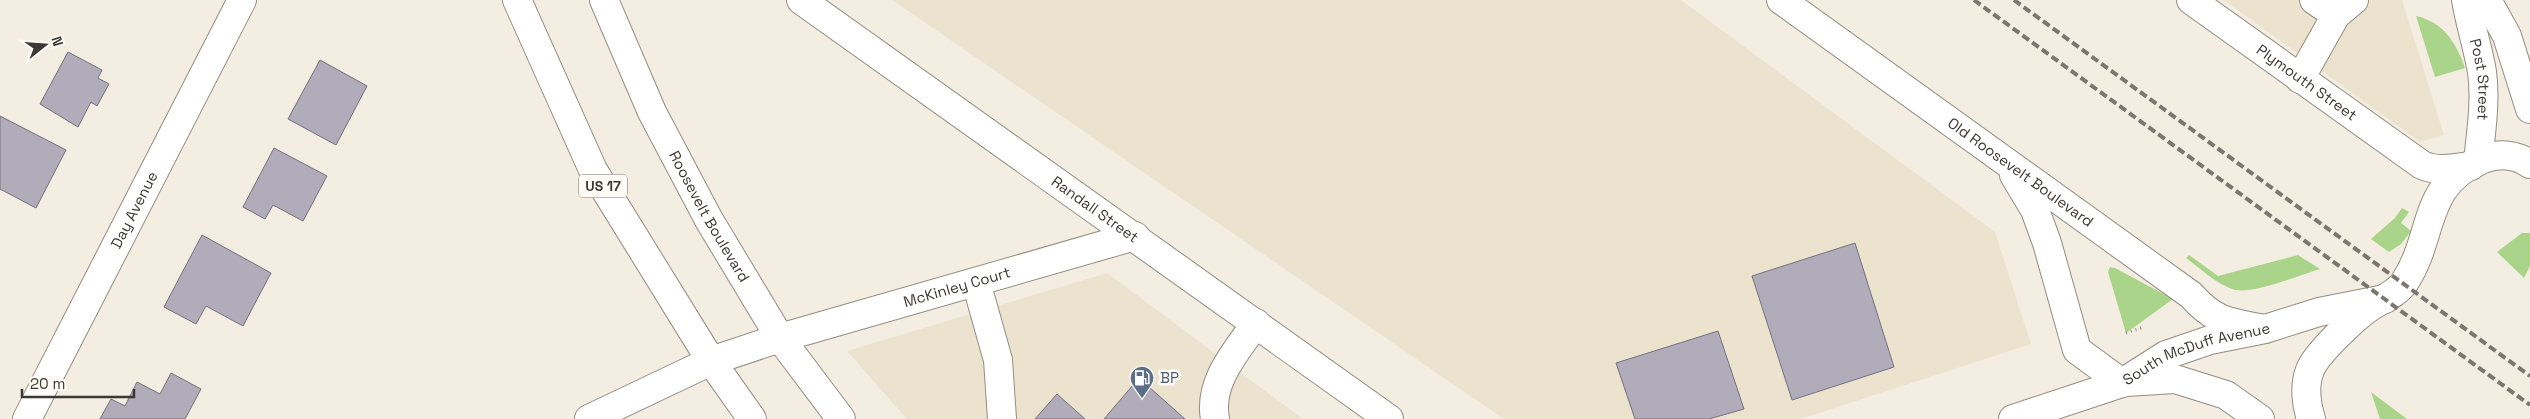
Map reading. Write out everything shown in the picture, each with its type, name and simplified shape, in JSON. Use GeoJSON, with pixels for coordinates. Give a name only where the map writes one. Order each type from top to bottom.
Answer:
{"type":"FeatureCollection","features":[{"type":"Feature","properties":{"kind":"main road","name":"Day Avenue"},"geometry":{"type":"LineString","coordinates":[[27,419],[242,0]]}},
{"type":"Feature","properties":{"kind":"main road","name":"US 17"},"geometry":{"type":"LineString","coordinates":[[517,0],[593,170],[711,361],[752,419]]}},
{"type":"Feature","properties":{"kind":"main road","name":"Roosevelt Boulevard"},"geometry":{"type":"LineString","coordinates":[[604,0],[652,112],[709,220],[780,338],[841,419]]}},
{"type":"Feature","properties":{"kind":"main road","name":"Randall Street"},"geometry":{"type":"LineString","coordinates":[[801,0],[1135,236],[1389,419]]}},
{"type":"Feature","properties":{"kind":"main road","name":"Old Roosevelt Boulevard"},"geometry":{"type":"LineString","coordinates":[[1781,0],[2191,295],[2206,311],[2222,320],[2264,329]]}},
{"type":"Feature","properties":{"kind":"main road","name":"Plymouth Street"},"geometry":{"type":"LineString","coordinates":[[2191,0],[2422,165],[2430,168],[2448,169],[2474,164],[2490,157],[2509,155],[2530,164]]}},
{"type":"Feature","properties":{"kind":"main road"},"geometry":{"type":"LineString","coordinates":[[2300,79],[2345,8],[2314,0]]}},
{"type":"Feature","properties":{"kind":"main road","name":"Post Street"},"geometry":{"type":"LineString","coordinates":[[2466,0],[2482,71],[2484,90],[2474,164]]}},
{"type":"Feature","properties":{"kind":"main road"},"geometry":{"type":"LineString","coordinates":[[2487,0],[2507,36],[2530,108]]}},
{"type":"Feature","properties":{"kind":"main road"},"geometry":{"type":"LineString","coordinates":[[2311,419],[2307,386],[2310,369],[2340,333],[2360,314],[2385,299],[2403,284],[2425,235],[2442,188],[2456,174],[2474,164]]}},
{"type":"Feature","properties":{"kind":"main road"},"geometry":{"type":"LineString","coordinates":[[2009,165],[2035,210],[2047,243],[2077,350],[2122,383],[2175,379],[2226,395],[2260,419]]}},
{"type":"Feature","properties":{"kind":"main road"},"geometry":{"type":"LineString","coordinates":[[2422,165],[2429,194],[2430,218]]}},
{"type":"Feature","properties":{"kind":"main road","name":"McKinley Court"},"geometry":{"type":"LineString","coordinates":[[589,419],[711,361],[780,338],[1135,236]]}},
{"type":"Feature","properties":{"kind":"main road"},"geometry":{"type":"LineString","coordinates":[[976,282],[998,360],[1002,419]]}},
{"type":"Feature","properties":{"kind":"main road","name":"South McDuff Avenue"},"geometry":{"type":"LineString","coordinates":[[2013,419],[2122,383],[2166,355],[2210,340],[2264,329],[2319,312],[2385,299]]}},
{"type":"Feature","properties":{"kind":"main road"},"geometry":{"type":"LineString","coordinates":[[1215,419],[1213,407],[1220,376],[1256,323]]}},
{"type":"Feature","properties":{"kind":"shaded area"},"geometry":{"type":"Polygon","coordinates":[[[892,0],[1681,0],[1995,232],[2031,344],[1801,419],[1504,419],[892,0]]]}},
{"type":"Feature","properties":{"kind":"shaded area"},"geometry":{"type":"Polygon","coordinates":[[[2224,0],[2402,0],[2444,135],[2420,142],[2224,0]]]}},
{"type":"Feature","properties":{"kind":"shaded area"},"geometry":{"type":"Polygon","coordinates":[[[1107,273],[1303,419],[907,419],[847,351],[1107,273]]]}},
{"type":"Feature","properties":{"kind":"green space"},"geometry":{"type":"Polygon","coordinates":[[[2416,16],[2434,23],[2448,35],[2465,68],[2435,77],[2416,16]]]}},
{"type":"Feature","properties":{"kind":"green space"},"geometry":{"type":"Polygon","coordinates":[[[2402,208],[2409,212],[2401,223],[2411,231],[2401,244],[2389,252],[2371,239],[2395,218],[2402,208]]]}},
{"type":"Feature","properties":{"kind":"green space"},"geometry":{"type":"Polygon","coordinates":[[[2522,233],[2530,233],[2530,266],[2524,278],[2497,252],[2522,233]]]}},
{"type":"Feature","properties":{"kind":"green space"},"geometry":{"type":"Polygon","coordinates":[[[2189,255],[2218,276],[2298,255],[2320,269],[2275,284],[2251,290],[2240,290],[2232,289],[2214,279],[2186,258],[2189,255]]]}},
{"type":"Feature","properties":{"kind":"green space"},"geometry":{"type":"Polygon","coordinates":[[[2110,267],[2173,299],[2126,333],[2108,272],[2110,267]]]}},
{"type":"Feature","properties":{"kind":"green space"},"geometry":{"type":"Polygon","coordinates":[[[2371,392],[2407,419],[2380,419],[2371,392]]]}},
{"type":"Feature","properties":{"kind":"building"},"geometry":{"type":"Polygon","coordinates":[[[68,52],[102,70],[98,78],[109,84],[97,106],[91,102],[78,127],[40,104],[68,52]]]}},
{"type":"Feature","properties":{"kind":"building"},"geometry":{"type":"Polygon","coordinates":[[[320,60],[367,86],[336,145],[288,119],[320,60]]]}},
{"type":"Feature","properties":{"kind":"building"},"geometry":{"type":"Polygon","coordinates":[[[0,116],[66,150],[36,208],[0,189],[0,116]]]}},
{"type":"Feature","properties":{"kind":"building"},"geometry":{"type":"Polygon","coordinates":[[[274,148],[327,176],[303,221],[273,205],[265,219],[243,207],[274,148]]]}},
{"type":"Feature","properties":{"kind":"building"},"geometry":{"type":"Polygon","coordinates":[[[202,235],[271,273],[243,326],[206,306],[196,324],[164,307],[202,235]]]}},
{"type":"Feature","properties":{"kind":"building"},"geometry":{"type":"Polygon","coordinates":[[[1855,243],[1894,367],[1792,400],[1752,276],[1855,243]]]}},
{"type":"Feature","properties":{"kind":"building"},"geometry":{"type":"Polygon","coordinates":[[[1718,331],[1744,409],[1709,419],[1635,419],[1616,363],[1718,331]]]}},
{"type":"Feature","properties":{"kind":"building"},"geometry":{"type":"Polygon","coordinates":[[[171,373],[201,389],[185,419],[100,419],[111,399],[125,406],[137,382],[160,394],[171,373]]]}},
{"type":"Feature","properties":{"kind":"building","name":"BP"},"geometry":{"type":"Polygon","coordinates":[[[1139,378],[1185,419],[1104,419],[1139,378]]]}},
{"type":"Feature","properties":{"kind":"building"},"geometry":{"type":"Polygon","coordinates":[[[1057,394],[1085,419],[1035,419],[1057,394]]]}},
{"type":"Feature","properties":{"kind":"railway"},"geometry":{"type":"LineString","coordinates":[[1974,0],[2530,405]]}},
{"type":"Feature","properties":{"kind":"railway"},"geometry":{"type":"LineString","coordinates":[[2014,0],[2530,376]]}},
{"type":"Feature","properties":{"kind":"place","name":"BP"},"geometry":{"type":"Point","coordinates":[1142,399]}}]}
